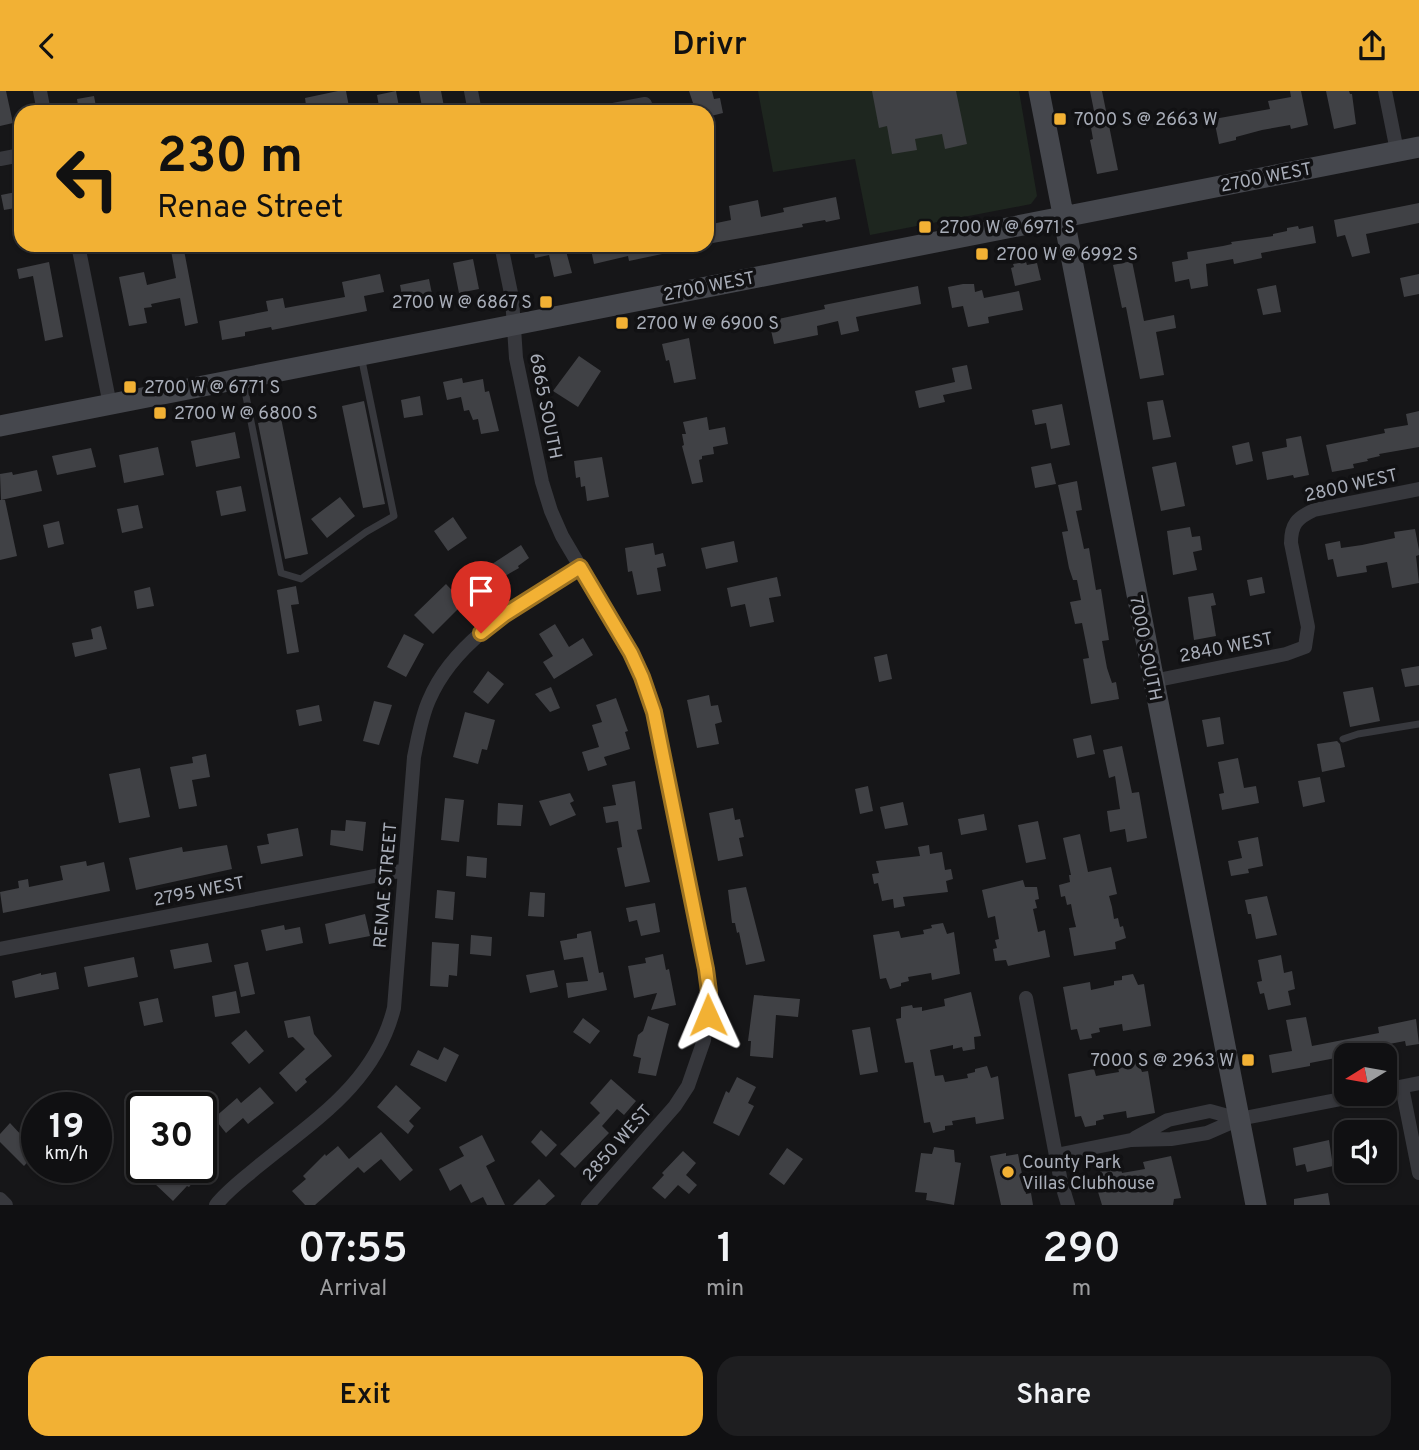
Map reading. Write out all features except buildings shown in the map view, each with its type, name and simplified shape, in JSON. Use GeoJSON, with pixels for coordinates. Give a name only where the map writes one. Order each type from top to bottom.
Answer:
{"type":"FeatureCollection","features":[{"type":"Feature","properties":{"kind":"main road","name":"7000 SOUTH"},"geometry":{"type":"LineString","coordinates":[[1039,91],[1256,1205]]}},
{"type":"Feature","properties":{"kind":"main road","name":"2700 WEST"},"geometry":{"type":"LineString","coordinates":[[0,426],[1419,147]]}},
{"type":"Feature","properties":{"kind":"street"},"geometry":{"type":"LineString","coordinates":[[1385,91],[1397,151]]}},
{"type":"Feature","properties":{"kind":"street"},"geometry":{"type":"LineString","coordinates":[[640,105],[645,104]]}},
{"type":"Feature","properties":{"kind":"street"},"geometry":{"type":"LineString","coordinates":[[79,252],[110,405]]}},
{"type":"Feature","properties":{"kind":"street","name":"6865 SOUTH"},"geometry":{"type":"LineString","coordinates":[[503,252],[512,298],[516,358],[542,482],[551,511],[580,567],[631,653],[654,712],[706,969],[709,992],[704,1040],[688,1087],[675,1106]]}},
{"type":"Feature","properties":{"kind":"street","name":"2800 WEST"},"geometry":{"type":"LineString","coordinates":[[1305,647],[1308,627],[1291,543],[1291,531],[1295,522],[1314,510],[1419,489]]}},
{"type":"Feature","properties":{"kind":"street","name":"RENAE STREET"},"geometry":{"type":"LineString","coordinates":[[216,1205],[345,1094],[359,1079],[385,1040],[394,1008],[414,757],[419,727],[430,698],[461,652],[481,633],[504,615],[580,567]]}},
{"type":"Feature","properties":{"kind":"street","name":"2840 WEST"},"geometry":{"type":"LineString","coordinates":[[1153,681],[1286,654],[1305,647]]}},
{"type":"Feature","properties":{"kind":"street","name":"2795 WEST"},"geometry":{"type":"LineString","coordinates":[[0,949],[405,870]]}},
{"type":"Feature","properties":{"kind":"street"},"geometry":{"type":"LineString","coordinates":[[1026,998],[1068,1205]]}},
{"type":"Feature","properties":{"kind":"street"},"geometry":{"type":"LineString","coordinates":[[1397,1088],[1419,1083]]}},
{"type":"Feature","properties":{"kind":"street"},"geometry":{"type":"LineString","coordinates":[[1402,1087],[1419,1173]]}},
{"type":"Feature","properties":{"kind":"street"},"geometry":{"type":"LineString","coordinates":[[1056,1155],[1131,1140],[1171,1139],[1207,1133],[1239,1119],[1334,1100]]}},
{"type":"Feature","properties":{"kind":"street","name":"2850 WEST"},"geometry":{"type":"LineString","coordinates":[[588,1205],[675,1106]]}},
{"type":"Feature","properties":{"kind":"street"},"geometry":{"type":"LineString","coordinates":[[1131,1140],[1168,1120],[1203,1112],[1210,1111],[1239,1119]]}},
{"type":"Feature","properties":{"kind":"street"},"geometry":{"type":"LineString","coordinates":[[0,1199],[6,1205]]}},
{"type":"Feature","properties":{"kind":"lane"},"geometry":{"type":"LineString","coordinates":[[242,377],[281,573],[301,579],[366,532],[394,516],[360,355]]}},
{"type":"Feature","properties":{"kind":"lane"},"geometry":{"type":"LineString","coordinates":[[1343,739],[1419,724]]}},
{"type":"Feature","properties":{"kind":"shaded area"},"geometry":{"type":"Polygon","coordinates":[[[758,91],[1019,91],[1037,196],[1031,204],[870,235],[855,159],[773,172],[758,91]]]}},
{"type":"Feature","properties":{"kind":"place","name":"7000 S @ 2663 W"},"geometry":{"type":"Point","coordinates":[1060,119]}},
{"type":"Feature","properties":{"kind":"place","name":"2700 W @ 6971 S"},"geometry":{"type":"Point","coordinates":[925,227]}},
{"type":"Feature","properties":{"kind":"place","name":"2700 W @ 6992 S"},"geometry":{"type":"Point","coordinates":[982,254]}},
{"type":"Feature","properties":{"kind":"place","name":"2700 W @ 6867 S"},"geometry":{"type":"Point","coordinates":[546,302]}},
{"type":"Feature","properties":{"kind":"place","name":"2700 W @ 6900 S"},"geometry":{"type":"Point","coordinates":[622,323]}},
{"type":"Feature","properties":{"kind":"place","name":"2700 W @ 6771 S"},"geometry":{"type":"Point","coordinates":[130,387]}},
{"type":"Feature","properties":{"kind":"place","name":"2700 W @ 6800 S"},"geometry":{"type":"Point","coordinates":[160,413]}},
{"type":"Feature","properties":{"kind":"place","name":"7000 S @ 2963 W"},"geometry":{"type":"Point","coordinates":[1248,1060]}},
{"type":"Feature","properties":{"kind":"place","name":"County Park Villas Clubhouse"},"geometry":{"type":"Point","coordinates":[1008,1172]}},
{"type":"Feature","properties":{"kind":"route"},"geometry":{"type":"LineString","coordinates":[[481,633],[504,615],[580,567],[620,632],[642,677],[662,744],[706,969],[708,1015]]}}]}
